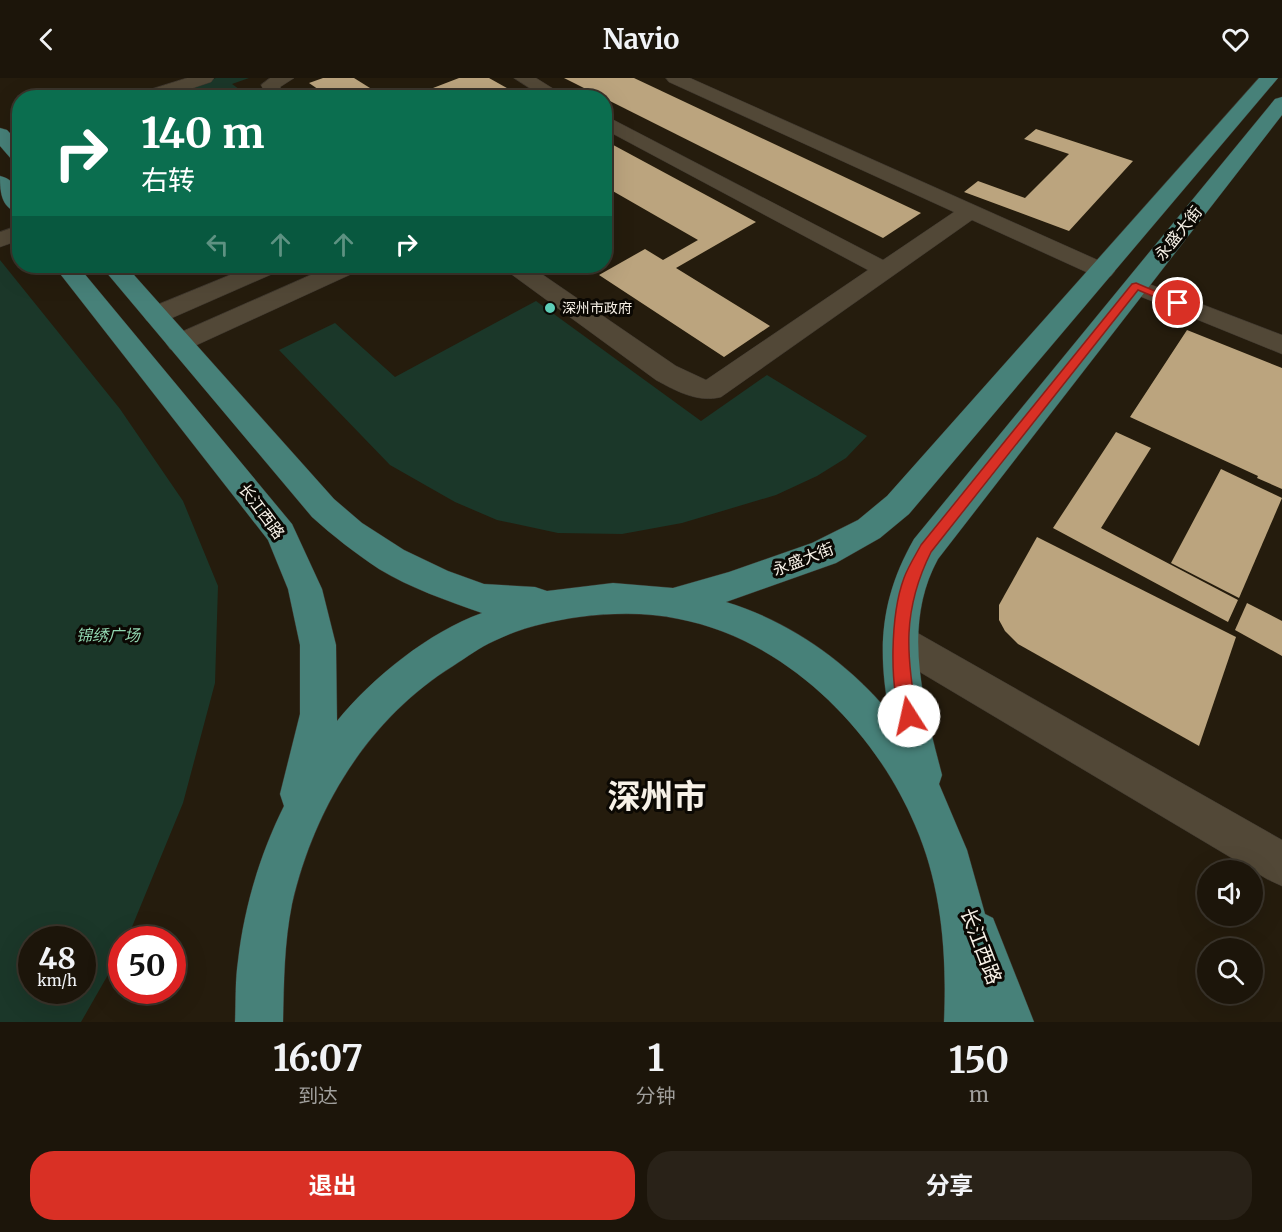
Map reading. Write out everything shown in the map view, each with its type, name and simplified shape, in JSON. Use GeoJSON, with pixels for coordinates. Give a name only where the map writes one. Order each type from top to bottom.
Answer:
{"type":"FeatureCollection","features":[{"type":"Feature","properties":{"kind":"main road","name":"永盛大街"},"geometry":{"type":"LineString","coordinates":[[675,602],[729,587],[824,553],[869,529],[898,505],[1269,78]]}},
{"type":"Feature","properties":{"kind":"main road","name":"永盛大街"},"geometry":{"type":"LineString","coordinates":[[930,809],[912,735],[902,678],[900,628],[911,579],[926,549],[1282,103]]}},
{"type":"Feature","properties":{"kind":"main road"},"geometry":{"type":"LineString","coordinates":[[0,182],[12,197]]}},
{"type":"Feature","properties":{"kind":"main road","name":"长江西路"},"geometry":{"type":"LineString","coordinates":[[72,273],[281,533],[305,589],[318,645],[319,714],[289,844]]}},
{"type":"Feature","properties":{"kind":"main road"},"geometry":{"type":"LineString","coordinates":[[119,273],[323,508],[351,532],[392,560],[436,581],[484,599],[558,603]]}},
{"type":"Feature","properties":{"kind":"main road"},"geometry":{"type":"LineString","coordinates":[[248,1022],[271,900],[289,844],[311,795],[338,750],[370,711],[404,679],[441,651],[478,630],[518,614],[558,603],[597,598],[636,597],[675,602],[714,611],[752,626],[788,645],[823,669],[856,699],[886,734],[913,775],[930,809],[953,871],[965,927],[970,988],[968,1022]]}},
{"type":"Feature","properties":{"kind":"main road","name":"长江西路"},"geometry":{"type":"LineString","coordinates":[[953,871],[1010,1022]]}},
{"type":"Feature","properties":{"kind":"main road"},"geometry":{"type":"LineString","coordinates":[[259,1022],[261,958]]}},
{"type":"Feature","properties":{"kind":"street"},"geometry":{"type":"LineString","coordinates":[[168,90],[205,78]]}},
{"type":"Feature","properties":{"kind":"street"},"geometry":{"type":"LineString","coordinates":[[273,90],[270,85],[285,78]]}},
{"type":"Feature","properties":{"kind":"street"},"geometry":{"type":"LineString","coordinates":[[523,78],[545,90]]}},
{"type":"Feature","properties":{"kind":"street"},"geometry":{"type":"LineString","coordinates":[[675,78],[1103,271]]}},
{"type":"Feature","properties":{"kind":"street"},"geometry":{"type":"LineString","coordinates":[[612,125],[885,270]]}},
{"type":"Feature","properties":{"kind":"street"},"geometry":{"type":"LineString","coordinates":[[525,273],[666,373],[698,390],[711,390],[970,211]]}},
{"type":"Feature","properties":{"kind":"street"},"geometry":{"type":"LineString","coordinates":[[156,315],[255,273]]}},
{"type":"Feature","properties":{"kind":"street"},"geometry":{"type":"LineString","coordinates":[[179,343],[334,273]]}},
{"type":"Feature","properties":{"kind":"street"},"geometry":{"type":"LineString","coordinates":[[1136,286],[1282,345]]}},
{"type":"Feature","properties":{"kind":"street"},"geometry":{"type":"LineString","coordinates":[[901,642],[1282,864]]}},
{"type":"Feature","properties":{"kind":"green space"},"geometry":{"type":"Polygon","coordinates":[[[216,78],[249,78],[232,84],[240,90],[179,90],[216,78]]]}},
{"type":"Feature","properties":{"kind":"green space","name":"锦绣广场"},"geometry":{"type":"Polygon","coordinates":[[[0,260],[120,409],[183,501],[218,586],[215,683],[183,803],[132,926],[108,926],[108,975],[96,996],[96,926],[18,926],[18,1004],[91,1004],[81,1022],[0,1022],[0,260]]]}},
{"type":"Feature","properties":{"kind":"green space"},"geometry":{"type":"Polygon","coordinates":[[[536,301],[701,421],[767,375],[867,436],[846,458],[817,476],[776,495],[682,523],[622,534],[558,533],[497,520],[455,502],[390,465],[279,350],[335,323],[395,377],[536,301]]]}},
{"type":"Feature","properties":{"kind":"building"},"geometry":{"type":"Polygon","coordinates":[[[323,78],[354,78],[373,90],[319,90],[309,83],[323,78]]]}},
{"type":"Feature","properties":{"kind":"building"},"geometry":{"type":"Polygon","coordinates":[[[459,78],[489,78],[511,90],[428,90],[459,78]]]}},
{"type":"Feature","properties":{"kind":"building"},"geometry":{"type":"Polygon","coordinates":[[[564,78],[634,78],[921,213],[883,238],[612,102],[612,90],[588,90],[564,78]]]}},
{"type":"Feature","properties":{"kind":"building"},"geometry":{"type":"Polygon","coordinates":[[[1036,129],[1133,161],[1069,231],[964,192],[978,181],[1025,198],[1069,154],[1024,139],[1036,129]]]}},
{"type":"Feature","properties":{"kind":"building"},"geometry":{"type":"Polygon","coordinates":[[[612,144],[756,222],[676,268],[770,326],[724,357],[599,275],[612,273],[612,268],[645,249],[663,260],[698,240],[612,191],[612,144]]]}},
{"type":"Feature","properties":{"kind":"building"},"geometry":{"type":"Polygon","coordinates":[[[1187,330],[1282,368],[1282,489],[1130,417],[1187,330]]]}},
{"type":"Feature","properties":{"kind":"building"},"geometry":{"type":"Polygon","coordinates":[[[1116,432],[1151,448],[1101,528],[1238,600],[1228,622],[1053,528],[1116,432]]]}},
{"type":"Feature","properties":{"kind":"building"},"geometry":{"type":"Polygon","coordinates":[[[1221,469],[1282,498],[1239,598],[1171,563],[1221,469]]]}},
{"type":"Feature","properties":{"kind":"building"},"geometry":{"type":"Polygon","coordinates":[[[1037,537],[1236,637],[1199,746],[1018,644],[1005,631],[999,620],[999,605],[1037,537]]]}},
{"type":"Feature","properties":{"kind":"building"},"geometry":{"type":"Polygon","coordinates":[[[1247,603],[1282,621],[1282,656],[1235,630],[1247,603]]]}},
{"type":"Feature","properties":{"kind":"place","name":"深州市政府"},"geometry":{"type":"Point","coordinates":[550,308]}},
{"type":"Feature","properties":{"kind":"district","name":"深州市"},"geometry":{"type":"Point","coordinates":[657,796]}},
{"type":"Feature","properties":{"kind":"route"},"geometry":{"type":"LineString","coordinates":[[909,716],[902,678],[900,628],[911,579],[926,549],[997,457],[1136,286],[1178,303]]}}]}
